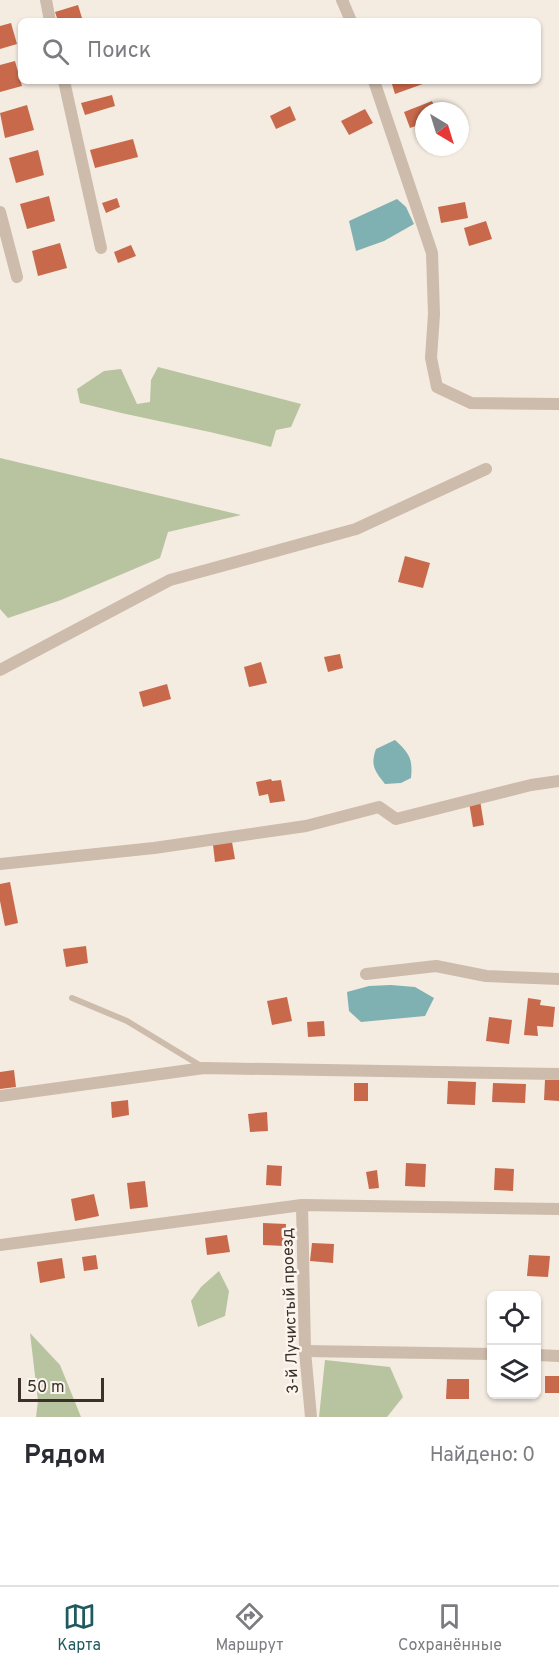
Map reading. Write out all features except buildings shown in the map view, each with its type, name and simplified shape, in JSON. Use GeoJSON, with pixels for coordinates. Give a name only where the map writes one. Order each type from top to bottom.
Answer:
{"type":"FeatureCollection","features":[{"type":"Feature","properties":{"kind":"street"},"geometry":{"type":"LineString","coordinates":[[46,0],[49,18]]}},
{"type":"Feature","properties":{"kind":"street"},"geometry":{"type":"LineString","coordinates":[[342,0],[350,18]]}},
{"type":"Feature","properties":{"kind":"street"},"geometry":{"type":"LineString","coordinates":[[65,84],[101,248]]}},
{"type":"Feature","properties":{"kind":"street"},"geometry":{"type":"LineString","coordinates":[[375,84],[432,253],[434,314],[431,357],[437,387],[471,403],[553,402],[559,404]]}},
{"type":"Feature","properties":{"kind":"street"},"geometry":{"type":"LineString","coordinates":[[0,212],[17,277]]}},
{"type":"Feature","properties":{"kind":"street"},"geometry":{"type":"LineString","coordinates":[[0,670],[170,580],[356,529],[486,469]]}},
{"type":"Feature","properties":{"kind":"street"},"geometry":{"type":"LineString","coordinates":[[0,864],[154,848],[306,826],[379,807],[396,819],[404,818],[531,785],[559,781]]}},
{"type":"Feature","properties":{"kind":"street"},"geometry":{"type":"LineString","coordinates":[[366,974],[436,966],[486,976],[559,979]]}},
{"type":"Feature","properties":{"kind":"street"},"geometry":{"type":"LineString","coordinates":[[0,1096],[204,1068],[559,1074]]}},
{"type":"Feature","properties":{"kind":"street"},"geometry":{"type":"LineString","coordinates":[[0,1245],[302,1205],[559,1209]]}},
{"type":"Feature","properties":{"kind":"street","name":"3-й Лучистый проезд"},"geometry":{"type":"LineString","coordinates":[[302,1205],[306,1351],[311,1417]]}},
{"type":"Feature","properties":{"kind":"street"},"geometry":{"type":"LineString","coordinates":[[306,1351],[487,1354]]}},
{"type":"Feature","properties":{"kind":"street"},"geometry":{"type":"LineString","coordinates":[[541,1355],[559,1356]]}},
{"type":"Feature","properties":{"kind":"lane"},"geometry":{"type":"LineString","coordinates":[[72,998],[127,1021],[204,1068]]}},
{"type":"Feature","properties":{"kind":"green space"},"geometry":{"type":"Polygon","coordinates":[[[158,367],[301,404],[291,427],[276,430],[271,447],[80,403],[77,389],[104,371],[121,369],[137,404],[150,402],[151,380],[158,367]]]}},
{"type":"Feature","properties":{"kind":"green space"},"geometry":{"type":"Polygon","coordinates":[[[0,458],[241,515],[168,532],[160,558],[61,600],[8,618],[0,609],[0,458]]]}},
{"type":"Feature","properties":{"kind":"green space"},"geometry":{"type":"Polygon","coordinates":[[[219,1271],[229,1291],[225,1316],[198,1327],[191,1301],[201,1287],[219,1271]]]}},
{"type":"Feature","properties":{"kind":"green space"},"geometry":{"type":"Polygon","coordinates":[[[30,1333],[60,1365],[81,1417],[36,1417],[38,1401],[30,1333]]]}},
{"type":"Feature","properties":{"kind":"green space"},"geometry":{"type":"Polygon","coordinates":[[[325,1360],[390,1367],[403,1397],[387,1417],[319,1417],[325,1360]]]}},
{"type":"Feature","properties":{"kind":"water"},"geometry":{"type":"Polygon","coordinates":[[[397,199],[406,207],[414,224],[384,241],[356,251],[349,221],[397,199]]]}},
{"type":"Feature","properties":{"kind":"water"},"geometry":{"type":"Polygon","coordinates":[[[395,740],[409,756],[411,778],[401,783],[385,784],[374,768],[374,755],[376,749],[395,740]]]}},
{"type":"Feature","properties":{"kind":"water"},"geometry":{"type":"Polygon","coordinates":[[[369,986],[415,987],[434,998],[425,1016],[361,1022],[349,1011],[347,992],[369,986]]]}}]}
